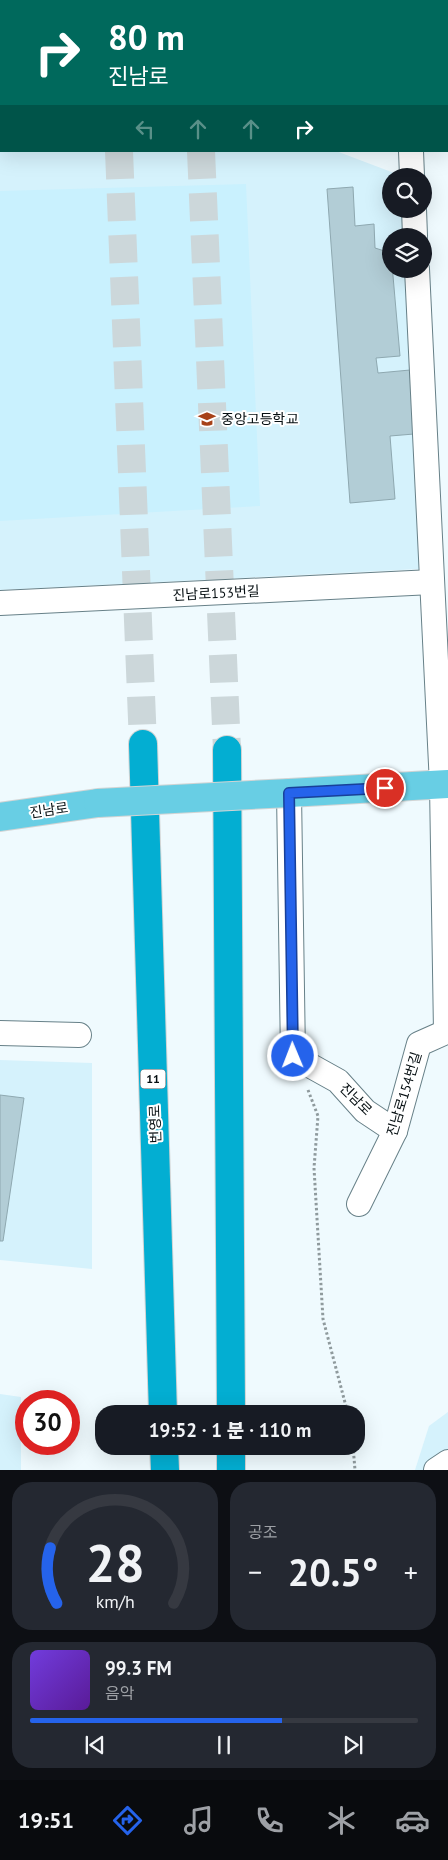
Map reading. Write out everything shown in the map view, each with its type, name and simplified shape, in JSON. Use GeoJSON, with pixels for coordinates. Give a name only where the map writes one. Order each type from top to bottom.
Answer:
{"type":"FeatureCollection","features":[{"type":"Feature","properties":{"kind":"highway","name":"번영로"},"geometry":{"type":"LineString","coordinates":[[143,744],[163,1405]]}},
{"type":"Feature","properties":{"kind":"highway"},"geometry":{"type":"LineString","coordinates":[[227,750],[231,1405]]}},
{"type":"Feature","properties":{"kind":"highway"},"geometry":{"type":"LineString","coordinates":[[164,1455],[165,1470]]}},
{"type":"Feature","properties":{"kind":"highway"},"geometry":{"type":"LineString","coordinates":[[231,1455],[231,1470]]}},
{"type":"Feature","properties":{"kind":"main road"},"geometry":{"type":"LineString","coordinates":[[289,793],[445,784]]}},
{"type":"Feature","properties":{"kind":"main road","name":"진남로"},"geometry":{"type":"LineString","coordinates":[[0,817],[98,802],[289,793]]}},
{"type":"Feature","properties":{"kind":"street"},"geometry":{"type":"LineString","coordinates":[[411,152],[412,168]]}},
{"type":"Feature","properties":{"kind":"street"},"geometry":{"type":"LineString","coordinates":[[417,278],[432,582],[445,784]]}},
{"type":"Feature","properties":{"kind":"street","name":"진남로153번길"},"geometry":{"type":"LineString","coordinates":[[0,603],[432,582]]}},
{"type":"Feature","properties":{"kind":"street","name":"진남로154번길"},"geometry":{"type":"LineString","coordinates":[[359,1204],[394,1131],[419,1044],[447,1032],[445,784]]}},
{"type":"Feature","properties":{"kind":"street"},"geometry":{"type":"LineString","coordinates":[[289,793],[293,1056]]}},
{"type":"Feature","properties":{"kind":"street"},"geometry":{"type":"LineString","coordinates":[[0,1033],[80,1035]]}},
{"type":"Feature","properties":{"kind":"street","name":"진남로"},"geometry":{"type":"LineString","coordinates":[[293,1056],[338,1081],[365,1111],[394,1131]]}},
{"type":"Feature","properties":{"kind":"street"},"geometry":{"type":"LineString","coordinates":[[436,1470],[448,1462]]}},
{"type":"Feature","properties":{"kind":"path"},"geometry":{"type":"LineString","coordinates":[[293,1056],[318,1116],[314,1168],[322,1319],[346,1405]]}},
{"type":"Feature","properties":{"kind":"path"},"geometry":{"type":"LineString","coordinates":[[353,1455],[354,1470]]}},
{"type":"Feature","properties":{"kind":"shaded area","name":"중앙고등학교"},"geometry":{"type":"Polygon","coordinates":[[[0,152],[339,152],[382,168],[382,218],[406,218],[407,228],[382,228],[382,278],[409,278],[420,569],[0,590],[0,152]]]}},
{"type":"Feature","properties":{"kind":"shaded area"},"geometry":{"type":"Polygon","coordinates":[[[246,184],[260,506],[0,521],[0,191],[246,184]]]}},
{"type":"Feature","properties":{"kind":"shaded area"},"geometry":{"type":"Polygon","coordinates":[[[0,1060],[92,1063],[92,1269],[0,1260],[0,1060]]]}},
{"type":"Feature","properties":{"kind":"shaded area"},"geometry":{"type":"Polygon","coordinates":[[[0,1394],[15,1396],[15,1455],[21,1455],[21,1470],[0,1470],[0,1394]]]}},
{"type":"Feature","properties":{"kind":"shaded area"},"geometry":{"type":"Polygon","coordinates":[[[448,1412],[448,1470],[415,1470],[429,1426],[448,1412]]]}},
{"type":"Feature","properties":{"kind":"building"},"geometry":{"type":"Polygon","coordinates":[[[353,187],[355,226],[374,224],[375,248],[382,250],[382,278],[393,278],[400,356],[376,358],[378,373],[410,370],[414,434],[390,436],[395,499],[350,503],[327,189],[353,187]]]}},
{"type":"Feature","properties":{"kind":"building"},"geometry":{"type":"Polygon","coordinates":[[[0,1095],[24,1098],[3,1241],[0,1241],[0,1095]]]}},
{"type":"Feature","properties":{"kind":"tunnel"},"geometry":{"type":"LineString","coordinates":[[119,152],[143,744]]}},
{"type":"Feature","properties":{"kind":"tunnel"},"geometry":{"type":"LineString","coordinates":[[201,152],[227,750]]}},
{"type":"Feature","properties":{"kind":"place","name":"중앙고등학교"},"geometry":{"type":"Point","coordinates":[207,419]}},
{"type":"Feature","properties":{"kind":"route"},"geometry":{"type":"LineString","coordinates":[[293,1056],[289,793],[385,788]]}}]}
